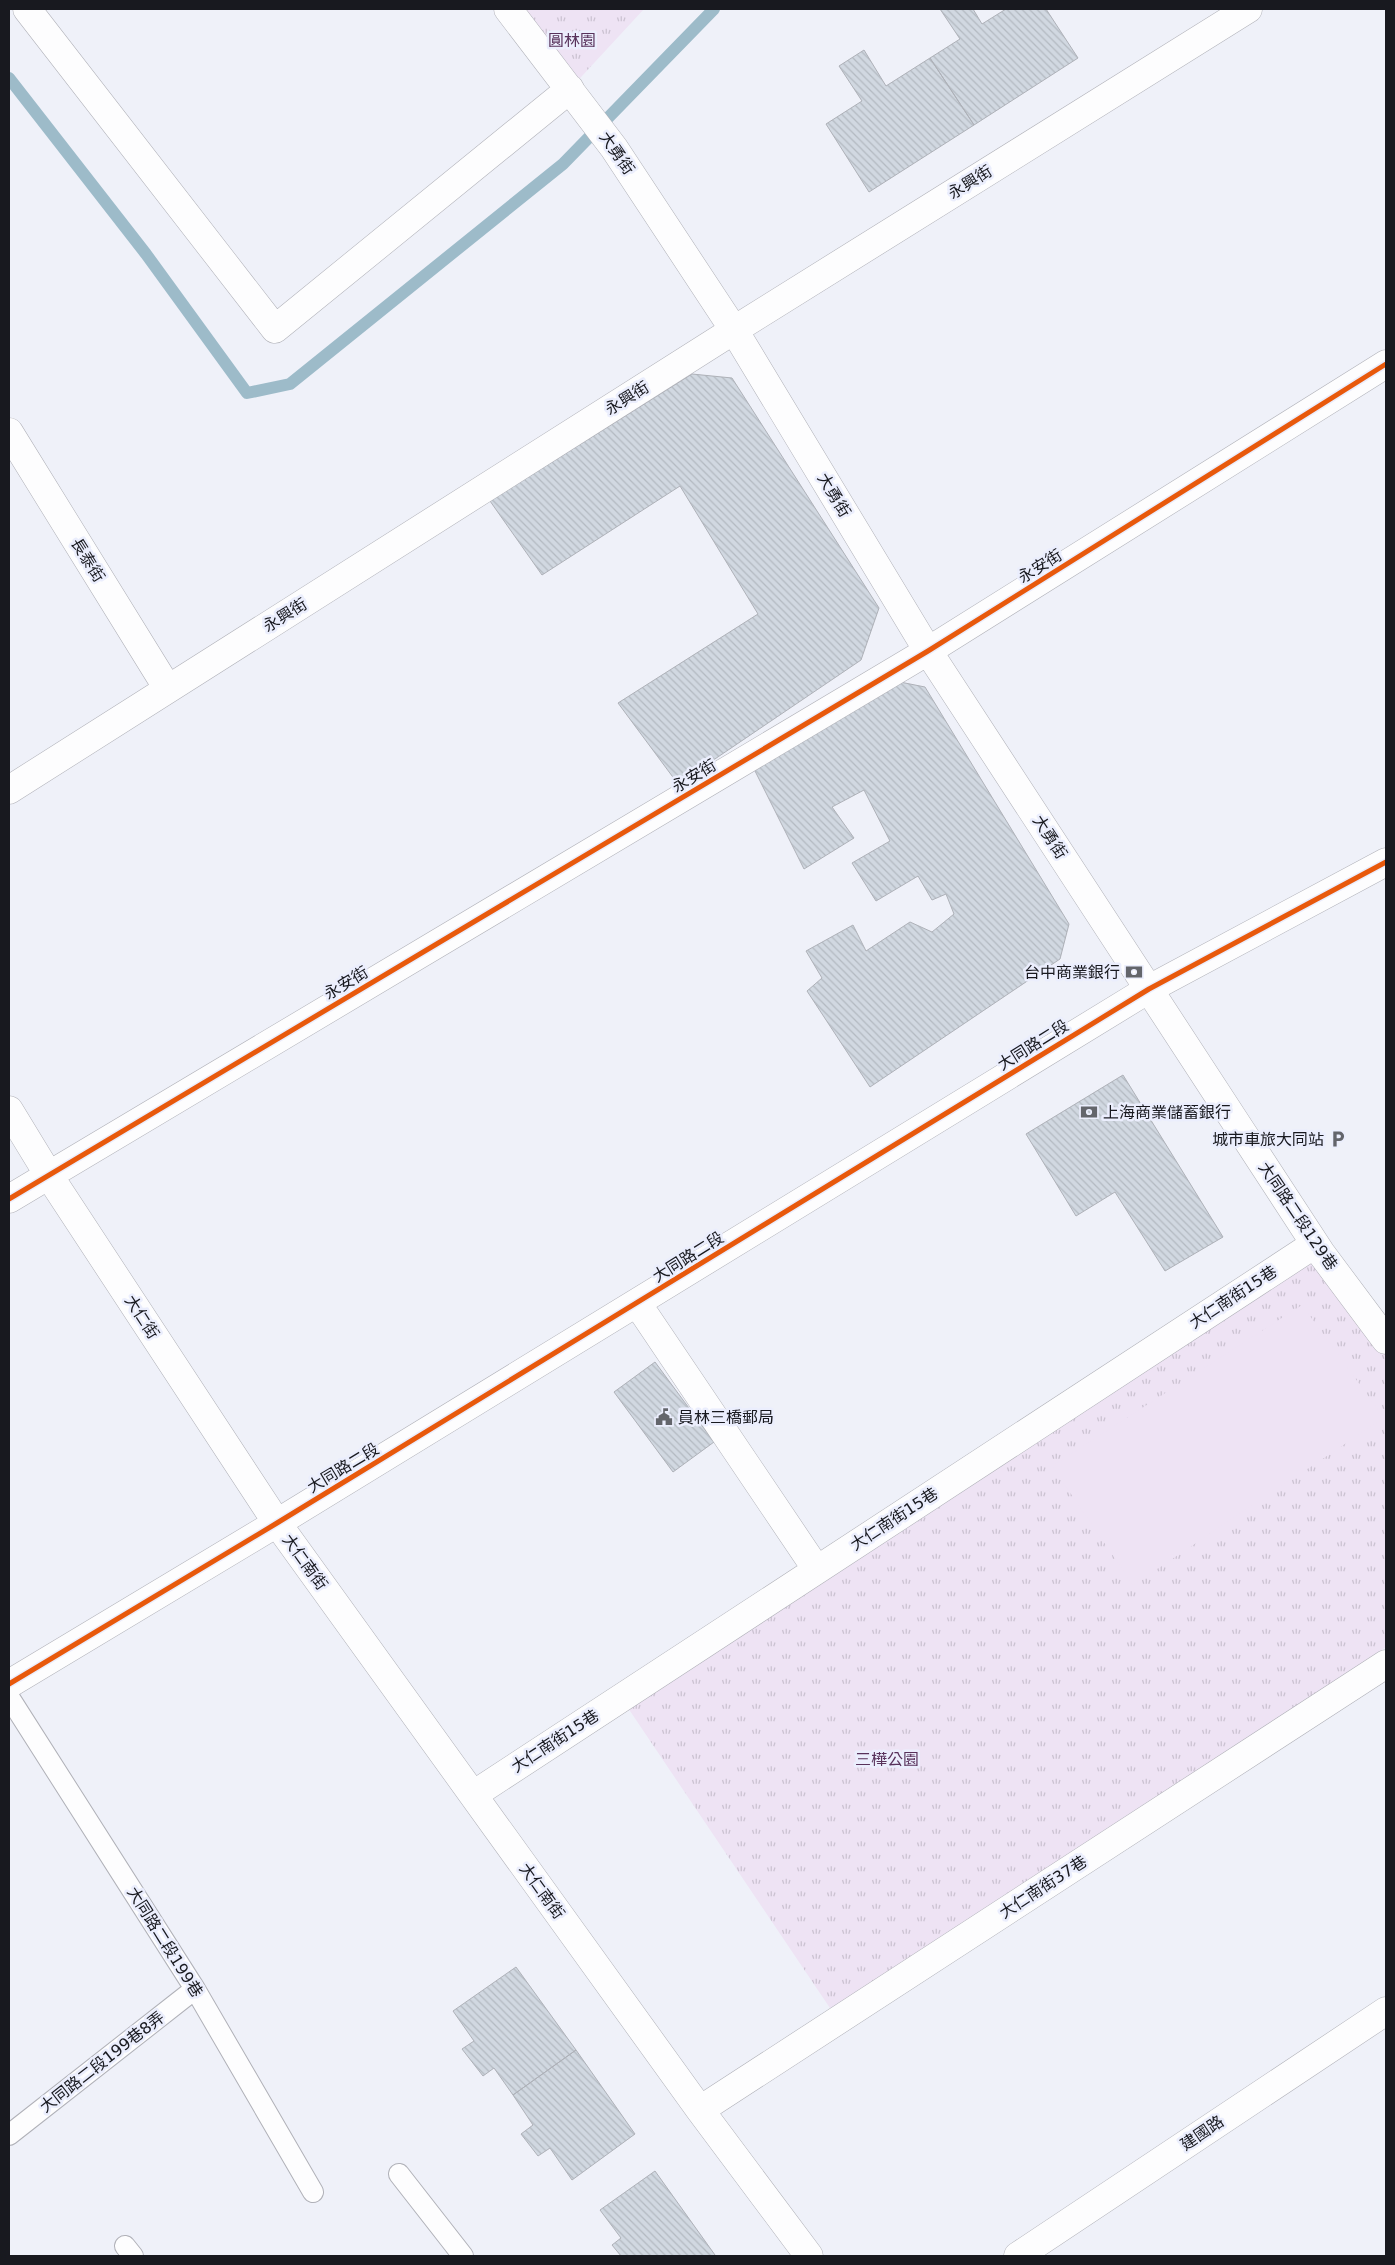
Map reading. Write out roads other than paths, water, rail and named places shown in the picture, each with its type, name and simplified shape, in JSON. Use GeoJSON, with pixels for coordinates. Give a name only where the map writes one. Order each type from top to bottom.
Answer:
{"type":"FeatureCollection","features":[{"type":"Feature","properties":{"kind":"street"},"geometry":{"type":"LineString","coordinates":[[27,9],[275,329],[576,98]]}},
{"type":"Feature","properties":{"kind":"street","name":"大勇街"},"geometry":{"type":"LineString","coordinates":[[508,9],[614,148],[734,330],[928,651],[1149,989]]}},
{"type":"Feature","properties":{"kind":"street","name":"永興街"},"geometry":{"type":"LineString","coordinates":[[9,790],[734,330],[1248,9]]}},
{"type":"Feature","properties":{"kind":"street","name":"永安街"},"geometry":{"type":"LineString","coordinates":[[9,1199],[928,651],[1386,364]]}},
{"type":"Feature","properties":{"kind":"street","name":"長泰街"},"geometry":{"type":"LineString","coordinates":[[9,432],[168,689]]}},
{"type":"Feature","properties":{"kind":"street","name":"大同路二段"},"geometry":{"type":"LineString","coordinates":[[9,1684],[277,1523],[1149,989],[1386,862]]}},
{"type":"Feature","properties":{"kind":"street","name":"大同路二段129巷"},"geometry":{"type":"LineString","coordinates":[[1149,989],[1315,1244],[1386,1340]]}},
{"type":"Feature","properties":{"kind":"street","name":"大仁街"},"geometry":{"type":"LineString","coordinates":[[9,1110],[48,1174],[277,1523]]}},
{"type":"Feature","properties":{"kind":"street","name":"大仁南街15巷"},"geometry":{"type":"LineString","coordinates":[[473,1795],[1315,1244]]}},
{"type":"Feature","properties":{"kind":"street"},"geometry":{"type":"LineString","coordinates":[[637,1303],[817,1570]]}},
{"type":"Feature","properties":{"kind":"street","name":"大仁南街"},"geometry":{"type":"LineString","coordinates":[[277,1523],[700,2110],[809,2256]]}},
{"type":"Feature","properties":{"kind":"street","name":"大仁南街37巷"},"geometry":{"type":"LineString","coordinates":[[700,2110],[1386,1664]]}},
{"type":"Feature","properties":{"kind":"street","name":"建國路"},"geometry":{"type":"LineString","coordinates":[[1018,2256],[1386,2011]]}},
{"type":"Feature","properties":{"kind":"lane","name":"大同路二段199巷"},"geometry":{"type":"LineString","coordinates":[[9,1697],[195,1989],[313,2192]]}},
{"type":"Feature","properties":{"kind":"lane","name":"大同路二段199巷8弄"},"geometry":{"type":"LineString","coordinates":[[9,2135],[195,1989]]}},
{"type":"Feature","properties":{"kind":"lane"},"geometry":{"type":"LineString","coordinates":[[399,2174],[463,2256]]}},
{"type":"Feature","properties":{"kind":"waterway"},"geometry":{"type":"LineString","coordinates":[[9,78],[146,254],[247,393],[290,384],[563,164],[714,9]]}},
{"type":"Feature","properties":{"kind":"place","name":"台中商業銀行"},"geometry":{"type":"Point","coordinates":[1134,972]}},
{"type":"Feature","properties":{"kind":"place","name":"上海商業儲蓄銀行"},"geometry":{"type":"Point","coordinates":[1089,1112]}},
{"type":"Feature","properties":{"kind":"place","name":"城市車旅大同站"},"geometry":{"type":"Point","coordinates":[1338,1139]}},
{"type":"Feature","properties":{"kind":"place","name":"員林三橋郵局"},"geometry":{"type":"Point","coordinates":[664,1417]}},
{"type":"Feature","properties":{"kind":"park label","name":"圓林園"},"geometry":{"type":"Point","coordinates":[572,40]}},
{"type":"Feature","properties":{"kind":"park label","name":"三樺公園"},"geometry":{"type":"Point","coordinates":[887,1759]}}]}
